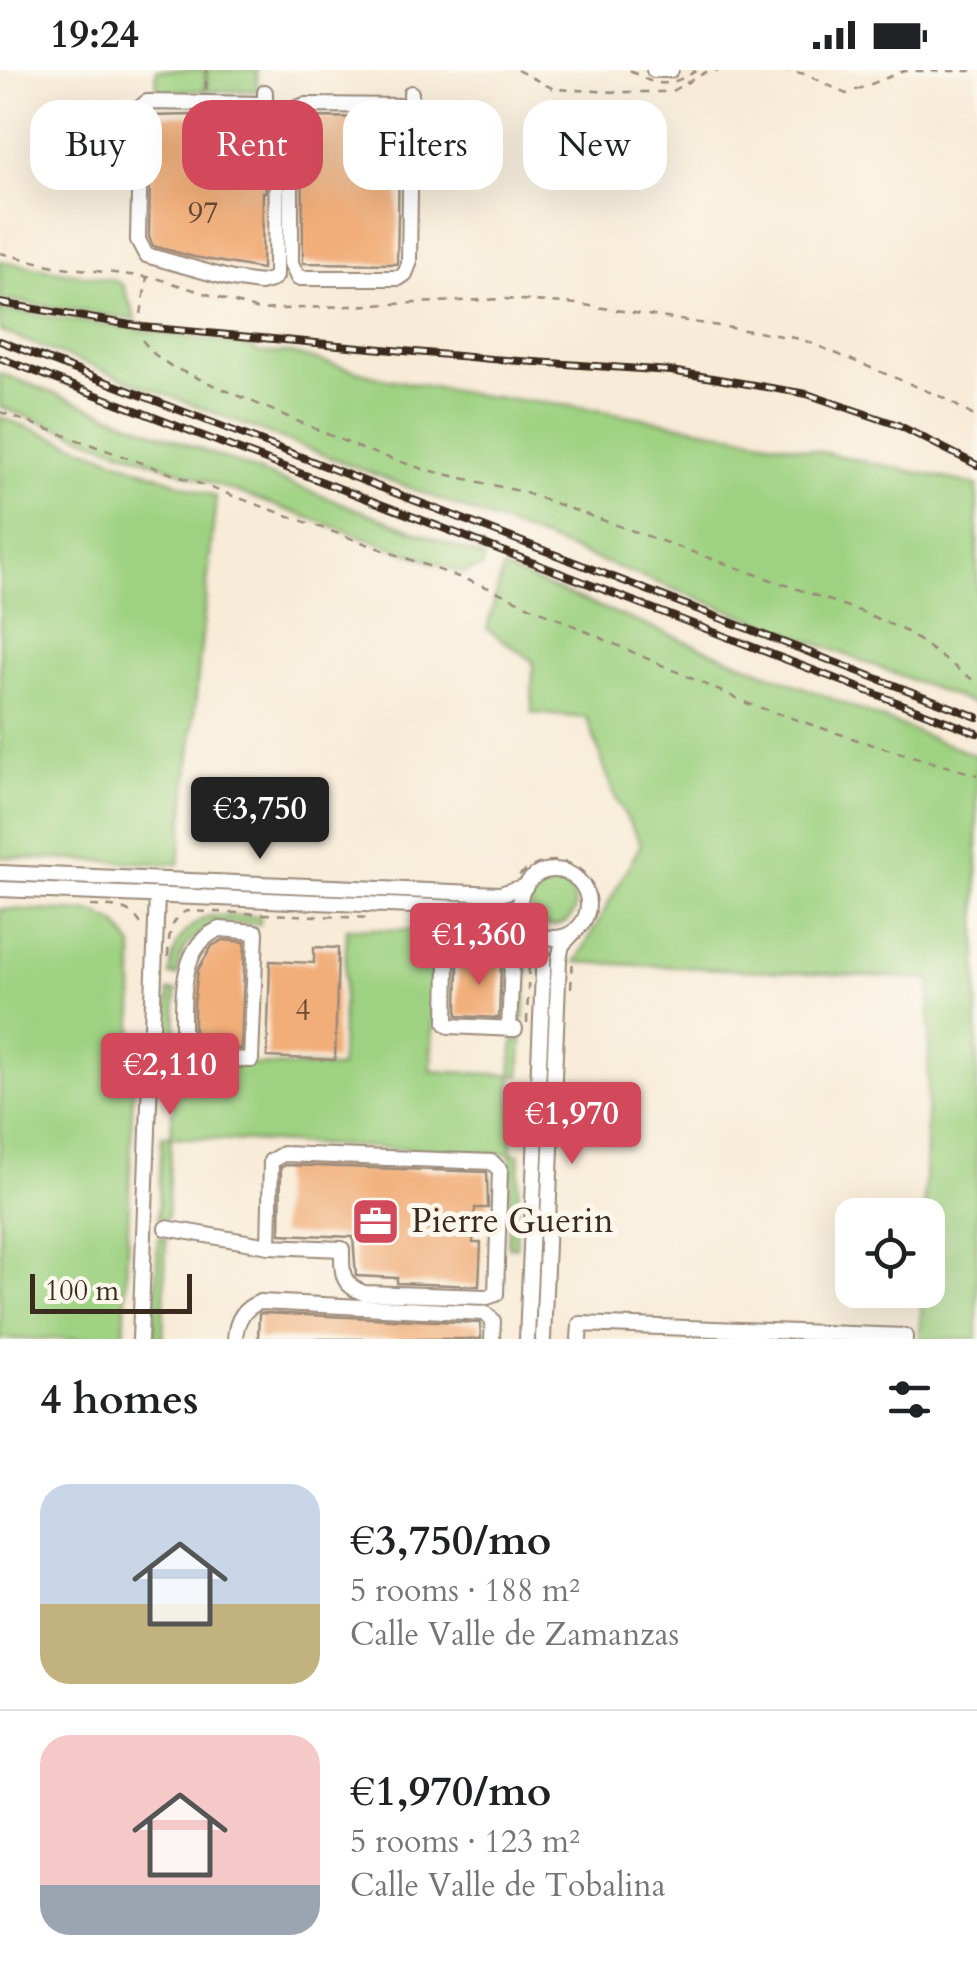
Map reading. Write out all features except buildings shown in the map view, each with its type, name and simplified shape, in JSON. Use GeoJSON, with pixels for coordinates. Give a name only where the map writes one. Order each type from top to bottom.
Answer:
{"type":"FeatureCollection","features":[{"type":"Feature","properties":{"kind":"street"},"geometry":{"type":"LineString","coordinates":[[654,70],[671,70]]}},
{"type":"Feature","properties":{"kind":"street"},"geometry":{"type":"LineString","coordinates":[[283,150],[276,276],[271,280],[246,282],[146,255],[138,240],[138,116],[148,96],[265,98],[276,116],[283,150],[291,263],[298,278],[399,278],[406,274],[411,100],[305,99],[294,109],[283,150]]}},
{"type":"Feature","properties":{"kind":"street"},"geometry":{"type":"LineString","coordinates":[[0,873],[500,894],[526,886],[547,872],[574,877],[585,890],[588,906],[578,928],[562,945],[559,959],[543,1339]]}},
{"type":"Feature","properties":{"kind":"street"},"geometry":{"type":"LineString","coordinates":[[526,886],[521,908],[543,966],[527,1339]]}},
{"type":"Feature","properties":{"kind":"street"},"geometry":{"type":"LineString","coordinates":[[0,889],[499,910],[518,916],[532,936]]}},
{"type":"Feature","properties":{"kind":"street"},"geometry":{"type":"LineString","coordinates":[[140,1339],[157,896]]}},
{"type":"Feature","properties":{"kind":"street"},"geometry":{"type":"LineString","coordinates":[[532,936],[561,937],[578,928]]}},
{"type":"Feature","properties":{"kind":"street"},"geometry":{"type":"LineString","coordinates":[[220,929],[256,932],[251,1060],[183,1057],[181,983],[192,951],[210,933],[220,929]]}},
{"type":"Feature","properties":{"kind":"street"},"geometry":{"type":"LineString","coordinates":[[455,938],[504,948],[510,954],[517,1029],[446,1023],[447,959],[455,938]]}},
{"type":"Feature","properties":{"kind":"street"},"geometry":{"type":"LineString","coordinates":[[166,1228],[268,1246],[342,1248],[342,1275],[347,1285],[364,1293],[477,1298],[501,1294],[500,1170],[492,1162],[282,1154],[271,1161],[268,1246]]}},
{"type":"Feature","properties":{"kind":"street"},"geometry":{"type":"LineString","coordinates":[[235,1339],[240,1318],[250,1306],[260,1302],[486,1313],[493,1321],[492,1339]]}},
{"type":"Feature","properties":{"kind":"street"},"geometry":{"type":"LineString","coordinates":[[579,1339],[580,1324],[905,1339]]}},
{"type":"Feature","properties":{"kind":"path"},"geometry":{"type":"LineString","coordinates":[[206,70],[206,90]]}},
{"type":"Feature","properties":{"kind":"path"},"geometry":{"type":"LineString","coordinates":[[517,70],[554,89],[617,92],[670,92],[706,72],[721,70]]}},
{"type":"Feature","properties":{"kind":"path"},"geometry":{"type":"LineString","coordinates":[[781,70],[806,74],[846,94],[904,70],[977,71]]}},
{"type":"Feature","properties":{"kind":"path"},"geometry":{"type":"LineString","coordinates":[[0,253],[54,266],[147,277],[258,310],[505,298],[578,304],[800,340],[944,398],[977,418]]}},
{"type":"Feature","properties":{"kind":"path"},"geometry":{"type":"LineString","coordinates":[[142,314],[147,277]]}},
{"type":"Feature","properties":{"kind":"path"},"geometry":{"type":"LineString","coordinates":[[142,340],[172,366],[362,449],[423,469],[523,492],[865,613],[906,632],[977,683]]}},
{"type":"Feature","properties":{"kind":"path"},"geometry":{"type":"LineString","coordinates":[[0,412],[489,588],[749,704],[977,774]]}},
{"type":"Feature","properties":{"kind":"path"},"geometry":{"type":"LineString","coordinates":[[89,906],[125,908],[141,922],[143,930]]}},
{"type":"Feature","properties":{"kind":"path"},"geometry":{"type":"LineString","coordinates":[[168,960],[169,931],[186,911],[382,918]]}},
{"type":"Feature","properties":{"kind":"path"},"geometry":{"type":"LineString","coordinates":[[517,1029],[532,936]]}},
{"type":"Feature","properties":{"kind":"green space"},"geometry":{"type":"Polygon","coordinates":[[[156,70],[205,70],[205,91],[157,90],[156,70]]]}},
{"type":"Feature","properties":{"kind":"green space"},"geometry":{"type":"Polygon","coordinates":[[[207,70],[257,70],[257,91],[207,91],[207,70]]]}},
{"type":"Feature","properties":{"kind":"green space"},"geometry":{"type":"Polygon","coordinates":[[[0,261],[113,280],[123,285],[136,320],[0,299],[0,261]]]}},
{"type":"Feature","properties":{"kind":"green space"},"geometry":{"type":"Polygon","coordinates":[[[0,309],[248,346],[260,353],[291,353],[386,379],[587,408],[977,485],[977,705],[0,331],[0,309]]]}},
{"type":"Feature","properties":{"kind":"green space"},"geometry":{"type":"Polygon","coordinates":[[[0,373],[485,558],[482,567],[463,573],[0,407],[0,373]]]}},
{"type":"Feature","properties":{"kind":"green space"},"geometry":{"type":"Polygon","coordinates":[[[0,417],[216,497],[179,864],[0,857],[0,417]]]}},
{"type":"Feature","properties":{"kind":"green space"},"geometry":{"type":"Polygon","coordinates":[[[503,569],[977,756],[977,1339],[920,1339],[921,1308],[945,1308],[945,1198],[925,1198],[931,979],[576,962],[641,844],[615,797],[587,718],[532,713],[533,661],[487,629],[503,569]]]}},
{"type":"Feature","properties":{"kind":"green space"},"geometry":{"type":"Polygon","coordinates":[[[553,882],[569,888],[575,904],[569,920],[553,926],[537,920],[531,904],[537,888],[553,882]]]}},
{"type":"Feature","properties":{"kind":"green space"},"geometry":{"type":"Polygon","coordinates":[[[0,909],[93,912],[117,924],[133,947],[133,1085],[124,1339],[0,1339],[0,909]]]}},
{"type":"Feature","properties":{"kind":"green space"},"geometry":{"type":"Polygon","coordinates":[[[209,916],[260,916],[260,924],[214,923],[188,944],[180,958],[177,976],[170,975],[180,940],[192,926],[209,916]]]}},
{"type":"Feature","properties":{"kind":"green space"},"geometry":{"type":"Polygon","coordinates":[[[437,922],[451,923],[451,931],[436,931],[431,1071],[511,1075],[514,1039],[522,1040],[520,1076],[512,1076],[512,1153],[520,1154],[516,1247],[508,1247],[511,1154],[171,1137],[167,1219],[158,1218],[162,1136],[171,1136],[175,1062],[166,1060],[169,991],[176,991],[175,1061],[340,1068],[347,928],[435,931],[437,922]]]}},
{"type":"Feature","properties":{"kind":"green space"},"geometry":{"type":"Polygon","coordinates":[[[460,924],[505,930],[524,946],[524,1019],[515,1019],[517,951],[497,933],[460,931],[460,924]]]}},
{"type":"Feature","properties":{"kind":"green space"},"geometry":{"type":"Polygon","coordinates":[[[549,977],[552,978],[537,1339],[533,1339],[549,977]]]}},
{"type":"Feature","properties":{"kind":"green space"},"geometry":{"type":"Polygon","coordinates":[[[158,1238],[166,1238],[163,1339],[154,1339],[158,1238]]]}},
{"type":"Feature","properties":{"kind":"railway"},"geometry":{"type":"LineString","coordinates":[[0,303],[143,327],[671,371],[807,394],[898,425],[977,465]]}},
{"type":"Feature","properties":{"kind":"railway"},"geometry":{"type":"LineString","coordinates":[[0,341],[977,717]]}},
{"type":"Feature","properties":{"kind":"railway"},"geometry":{"type":"LineString","coordinates":[[0,358],[977,733]]}},
{"type":"Feature","properties":{"kind":"place","name":"Pierre Guerin"},"geometry":{"type":"Point","coordinates":[376,1221]}}]}
